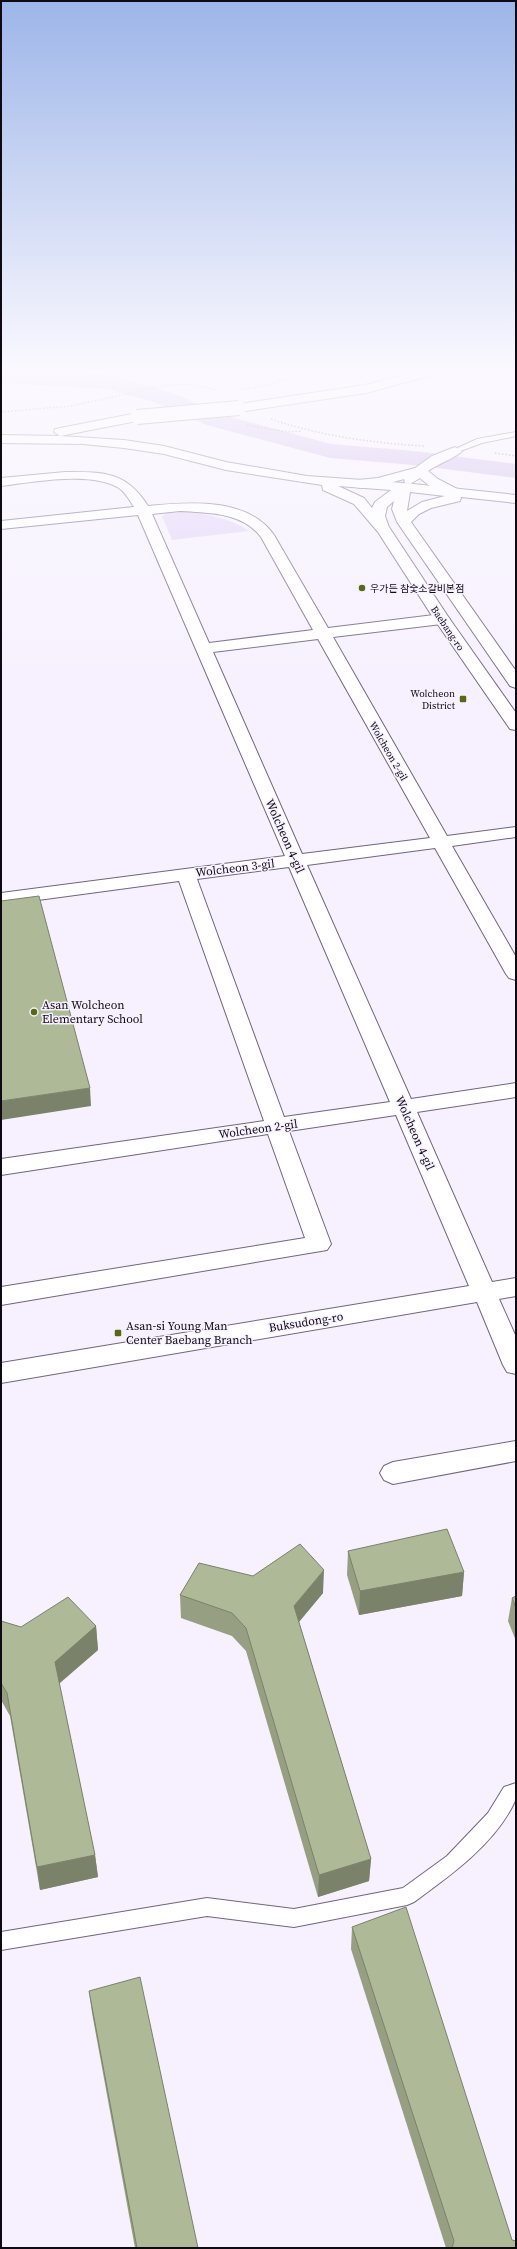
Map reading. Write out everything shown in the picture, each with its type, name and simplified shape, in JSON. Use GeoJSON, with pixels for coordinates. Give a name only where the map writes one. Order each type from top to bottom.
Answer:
{"type":"FeatureCollection","features":[{"type":"Feature","properties":{"kind":"street","name":"Wolcheon 4-gil"},"geometry":{"type":"LineString","coordinates":[[1,482],[63,476]]}},
{"type":"Feature","properties":{"kind":"street","name":"Wolcheon 4-gil"},"geometry":{"type":"LineString","coordinates":[[84,476],[97,477],[124,485],[134,495],[143,510],[516,1365]]}},
{"type":"Feature","properties":{"kind":"street"},"geometry":{"type":"LineString","coordinates":[[284,476],[307,480],[358,484],[410,478],[433,482],[454,493]]}},
{"type":"Feature","properties":{"kind":"street","name":"Baebang-ro"},"geometry":{"type":"LineString","coordinates":[[413,476],[380,505],[378,516],[383,528],[442,619],[516,725]]}},
{"type":"Feature","properties":{"kind":"street"},"geometry":{"type":"LineString","coordinates":[[410,478],[454,493],[516,499]]}},
{"type":"Feature","properties":{"kind":"street"},"geometry":{"type":"LineString","coordinates":[[410,478],[399,509],[404,522],[516,683]]}},
{"type":"Feature","properties":{"kind":"street"},"geometry":{"type":"LineString","coordinates":[[307,480],[335,489],[358,501],[383,528]]}},
{"type":"Feature","properties":{"kind":"street"},"geometry":{"type":"LineString","coordinates":[[404,522],[410,512],[426,504],[454,498],[489,496]]}},
{"type":"Feature","properties":{"kind":"street","name":"Wolcheon 2-gil"},"geometry":{"type":"LineString","coordinates":[[143,510],[180,507],[205,508],[237,515],[257,523],[267,536],[516,974]]}},
{"type":"Feature","properties":{"kind":"street"},"geometry":{"type":"LineString","coordinates":[[1,525],[143,510]]}},
{"type":"Feature","properties":{"kind":"street"},"geometry":{"type":"LineString","coordinates":[[204,648],[442,619]]}},
{"type":"Feature","properties":{"kind":"street","name":"Wolcheon 3-gil"},"geometry":{"type":"LineString","coordinates":[[1,899],[516,832]]}},
{"type":"Feature","properties":{"kind":"street"},"geometry":{"type":"LineString","coordinates":[[1,1296],[318,1244],[186,875]]}},
{"type":"Feature","properties":{"kind":"street","name":"Wolcheon 2-gil"},"geometry":{"type":"LineString","coordinates":[[1,1167],[516,1090]]}},
{"type":"Feature","properties":{"kind":"street","name":"Buksudong-ro"},"geometry":{"type":"LineString","coordinates":[[1,1373],[516,1287]]}},
{"type":"Feature","properties":{"kind":"street"},"geometry":{"type":"LineString","coordinates":[[393,1473],[516,1451]]}},
{"type":"Feature","properties":{"kind":"lane"},"geometry":{"type":"LineString","coordinates":[[1,1941],[207,1907],[294,1918],[407,1896],[454,1862],[494,1819],[510,1793],[516,1791]]}},
{"type":"Feature","properties":{"kind":"shaded area"},"geometry":{"type":"Polygon","coordinates":[[[185,512],[218,517],[249,531],[172,540],[162,516],[167,513],[185,512]]]}},
{"type":"Feature","properties":{"kind":"building","name":"Asan Wolcheon Elementary School"},"geometry":{"type":"Polygon","coordinates":[[[39,896],[90,1088],[1,1101],[1,901],[39,896]]]}},
{"type":"Feature","properties":{"kind":"building"},"geometry":{"type":"Polygon","coordinates":[[[447,1529],[464,1572],[360,1591],[348,1551],[447,1529]]]}},
{"type":"Feature","properties":{"kind":"building"},"geometry":{"type":"Polygon","coordinates":[[[300,1544],[324,1570],[294,1606],[371,1859],[319,1875],[246,1628],[232,1613],[180,1595],[199,1563],[253,1576],[300,1544]]]}},
{"type":"Feature","properties":{"kind":"building"},"geometry":{"type":"Polygon","coordinates":[[[516,1596],[516,1608],[512,1598],[516,1596]]]}},
{"type":"Feature","properties":{"kind":"building"},"geometry":{"type":"Polygon","coordinates":[[[68,1597],[96,1626],[55,1662],[95,1855],[37,1867],[7,1693],[1,1683],[1,1621],[21,1627],[68,1597]]]}},
{"type":"Feature","properties":{"kind":"building"},"geometry":{"type":"Polygon","coordinates":[[[406,1907],[512,2240],[516,2241],[516,2248],[452,2248],[454,2241],[352,1927],[406,1907]]]}},
{"type":"Feature","properties":{"kind":"building"},"geometry":{"type":"Polygon","coordinates":[[[140,1977],[198,2248],[137,2248],[89,1991],[140,1977]]]}},
{"type":"Feature","properties":{"kind":"place","name":"우가든 참숯소갈비본점"},"geometry":{"type":"Point","coordinates":[362,588]}},
{"type":"Feature","properties":{"kind":"place","name":"Wolcheon District"},"geometry":{"type":"Point","coordinates":[463,699]}},
{"type":"Feature","properties":{"kind":"place","name":"Asan Wolcheon Elementary School"},"geometry":{"type":"Point","coordinates":[34,1012]}},
{"type":"Feature","properties":{"kind":"place","name":"Asan-si Young Man Center Baebang Branch"},"geometry":{"type":"Point","coordinates":[118,1333]}}]}
